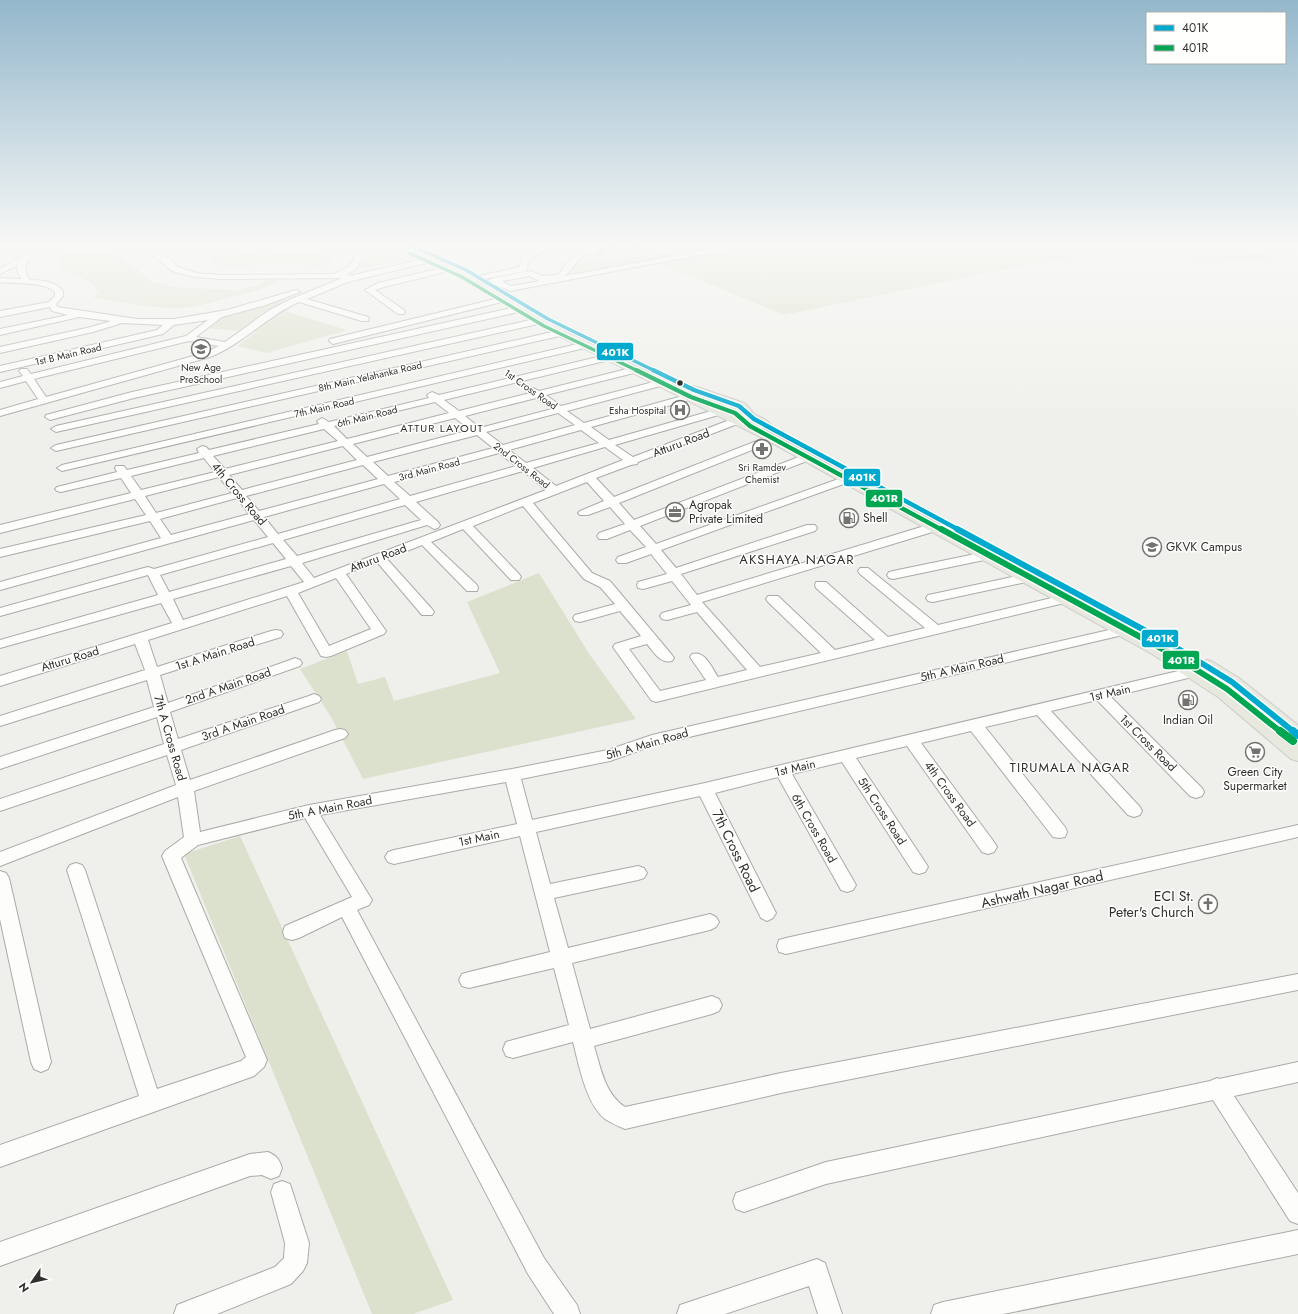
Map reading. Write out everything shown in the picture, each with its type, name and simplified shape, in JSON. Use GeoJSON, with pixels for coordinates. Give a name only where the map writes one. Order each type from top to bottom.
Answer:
{"type":"FeatureCollection","features":[{"type":"Feature","properties":{"kind":"main road"},"geometry":{"type":"LineString","coordinates":[[517,307],[561,333],[718,412],[744,419],[1187,654],[1232,682],[1298,735]]}},
{"type":"Feature","properties":{"kind":"main road"},"geometry":{"type":"LineString","coordinates":[[530,307],[553,322],[694,390],[739,406],[744,409],[744,419]]}},
{"type":"Feature","properties":{"kind":"main road"},"geometry":{"type":"LineString","coordinates":[[744,419],[773,438],[985,556],[1122,630],[1195,672],[1225,693],[1298,754]]}},
{"type":"Feature","properties":{"kind":"street"},"geometry":{"type":"LineString","coordinates":[[12,329],[1,312],[31,307]]}},
{"type":"Feature","properties":{"kind":"street"},"geometry":{"type":"LineString","coordinates":[[54,307],[55,309],[83,315],[143,323],[172,322],[221,314],[245,307]]}},
{"type":"Feature","properties":{"kind":"street"},"geometry":{"type":"LineString","coordinates":[[0,413],[208,355],[226,345],[271,312],[281,307]]}},
{"type":"Feature","properties":{"kind":"street"},"geometry":{"type":"LineString","coordinates":[[324,307],[366,319]]}},
{"type":"Feature","properties":{"kind":"street"},"geometry":{"type":"LineString","coordinates":[[393,307],[401,312]]}},
{"type":"Feature","properties":{"kind":"street"},"geometry":{"type":"LineString","coordinates":[[443,534],[278,380],[265,365],[263,360],[469,307]]}},
{"type":"Feature","properties":{"kind":"street"},"geometry":{"type":"LineString","coordinates":[[50,416],[132,395],[520,309]]}},
{"type":"Feature","properties":{"kind":"street"},"geometry":{"type":"LineString","coordinates":[[0,385],[189,338],[221,314]]}},
{"type":"Feature","properties":{"kind":"street"},"geometry":{"type":"LineString","coordinates":[[0,332],[83,315]]}},
{"type":"Feature","properties":{"kind":"street","name":"1st Cross Road"},"geometry":{"type":"LineString","coordinates":[[429,317],[633,462]]}},
{"type":"Feature","properties":{"kind":"street"},"geometry":{"type":"LineString","coordinates":[[4,349],[93,329],[121,320]]}},
{"type":"Feature","properties":{"kind":"street"},"geometry":{"type":"LineString","coordinates":[[56,429],[539,321]]}},
{"type":"Feature","properties":{"kind":"street","name":"1st B Main Road"},"geometry":{"type":"LineString","coordinates":[[0,370],[160,332],[172,322]]}},
{"type":"Feature","properties":{"kind":"street","name":"8th Main Yelahanka Road"},"geometry":{"type":"LineString","coordinates":[[56,448],[561,333]]}},
{"type":"Feature","properties":{"kind":"street","name":"2nd Cross Road"},"geometry":{"type":"LineString","coordinates":[[357,335],[555,491]]}},
{"type":"Feature","properties":{"kind":"street"},"geometry":{"type":"LineString","coordinates":[[189,338],[226,345]]}},
{"type":"Feature","properties":{"kind":"street","name":"7th Main Road"},"geometry":{"type":"LineString","coordinates":[[62,468],[586,345]]}},
{"type":"Feature","properties":{"kind":"street"},"geometry":{"type":"LineString","coordinates":[[4,349],[21,365],[44,401]]}},
{"type":"Feature","properties":{"kind":"street","name":"6th Main Road"},"geometry":{"type":"LineString","coordinates":[[61,489],[610,357]]}},
{"type":"Feature","properties":{"kind":"street"},"geometry":{"type":"LineString","coordinates":[[0,529],[635,370]]}},
{"type":"Feature","properties":{"kind":"street"},"geometry":{"type":"LineString","coordinates":[[0,553],[153,517],[661,383]]}},
{"type":"Feature","properties":{"kind":"street","name":"3rd Main Road"},"geometry":{"type":"LineString","coordinates":[[0,586],[690,397]]}},
{"type":"Feature","properties":{"kind":"street","name":"4th Cross Road"},"geometry":{"type":"LineString","coordinates":[[166,405],[312,583]]}},
{"type":"Feature","properties":{"kind":"street"},"geometry":{"type":"LineString","coordinates":[[0,612],[148,571],[153,573],[718,412]]}},
{"type":"Feature","properties":{"kind":"street","name":"Atturu Road"},"geometry":{"type":"LineString","coordinates":[[0,681],[291,591],[744,419]]}},
{"type":"Feature","properties":{"kind":"street"},"geometry":{"type":"LineString","coordinates":[[91,422],[124,475],[139,495],[168,540]]}},
{"type":"Feature","properties":{"kind":"street"},"geometry":{"type":"LineString","coordinates":[[584,513],[773,438]]}},
{"type":"Feature","properties":{"kind":"street"},"geometry":{"type":"LineString","coordinates":[[603,536],[808,457]]}},
{"type":"Feature","properties":{"kind":"street"},"geometry":{"type":"LineString","coordinates":[[590,478],[654,548],[697,603],[757,673]]}},
{"type":"Feature","properties":{"kind":"street"},"geometry":{"type":"LineString","coordinates":[[622,560],[848,479]]}},
{"type":"Feature","properties":{"kind":"street"},"geometry":{"type":"LineString","coordinates":[[526,502],[588,576],[605,584],[667,658]]}},
{"type":"Feature","properties":{"kind":"street"},"geometry":{"type":"LineString","coordinates":[[0,644],[294,561],[429,520]]}},
{"type":"Feature","properties":{"kind":"street"},"geometry":{"type":"LineString","coordinates":[[466,525],[515,577]]}},
{"type":"Feature","properties":{"kind":"street"},"geometry":{"type":"LineString","coordinates":[[667,616],[697,603],[935,527]]}},
{"type":"Feature","properties":{"kind":"street"},"geometry":{"type":"LineString","coordinates":[[644,586],[811,528]]}},
{"type":"Feature","properties":{"kind":"street"},"geometry":{"type":"LineString","coordinates":[[424,541],[472,588]]}},
{"type":"Feature","properties":{"kind":"street"},"geometry":{"type":"LineString","coordinates":[[893,575],[985,556]]}},
{"type":"Feature","properties":{"kind":"street"},"geometry":{"type":"LineString","coordinates":[[380,558],[427,612]]}},
{"type":"Feature","properties":{"kind":"street"},"geometry":{"type":"LineString","coordinates":[[864,571],[935,630]]}},
{"type":"Feature","properties":{"kind":"street"},"geometry":{"type":"LineString","coordinates":[[153,573],[179,625]]}},
{"type":"Feature","properties":{"kind":"street"},"geometry":{"type":"LineString","coordinates":[[291,591],[326,653],[379,631],[339,573]]}},
{"type":"Feature","properties":{"kind":"street"},"geometry":{"type":"LineString","coordinates":[[933,598],[1026,578]]}},
{"type":"Feature","properties":{"kind":"street"},"geometry":{"type":"LineString","coordinates":[[821,585],[885,642]]}},
{"type":"Feature","properties":{"kind":"street"},"geometry":{"type":"LineString","coordinates":[[773,599],[832,655]]}},
{"type":"Feature","properties":{"kind":"street"},"geometry":{"type":"LineString","coordinates":[[651,638],[620,647],[656,697],[1064,599]]}},
{"type":"Feature","properties":{"kind":"street"},"geometry":{"type":"LineString","coordinates":[[580,618],[623,606]]}},
{"type":"Feature","properties":{"kind":"street","name":"5th A Main Road"},"geometry":{"type":"LineString","coordinates":[[193,840],[309,811],[512,775],[610,755],[652,740],[1122,630]]}},
{"type":"Feature","properties":{"kind":"street","name":"1st A Main Road"},"geometry":{"type":"LineString","coordinates":[[0,721],[276,634]]}},
{"type":"Feature","properties":{"kind":"street","name":"7th A Cross Road"},"geometry":{"type":"LineString","coordinates":[[140,637],[153,674],[172,747],[185,788],[193,840]]}},
{"type":"Feature","properties":{"kind":"street"},"geometry":{"type":"LineString","coordinates":[[697,657],[715,683]]}},
{"type":"Feature","properties":{"kind":"street","name":"2nd A Main Road"},"geometry":{"type":"LineString","coordinates":[[0,763],[162,710],[295,663]]}},
{"type":"Feature","properties":{"kind":"street","name":"1st Main"},"geometry":{"type":"LineString","coordinates":[[394,857],[705,789],[1195,672]]}},
{"type":"Feature","properties":{"kind":"street","name":"1st Cross Road"},"geometry":{"type":"LineString","coordinates":[[1100,695],[1196,792]]}},
{"type":"Feature","properties":{"kind":"street","name":"3rd A Main Road"},"geometry":{"type":"LineString","coordinates":[[0,805],[314,699]]}},
{"type":"Feature","properties":{"kind":"street"},"geometry":{"type":"LineString","coordinates":[[1040,709],[1134,811]]}},
{"type":"Feature","properties":{"kind":"street"},"geometry":{"type":"LineString","coordinates":[[975,725],[1059,832]]}},
{"type":"Feature","properties":{"kind":"street"},"geometry":{"type":"LineString","coordinates":[[0,859],[185,788],[340,734]]}},
{"type":"Feature","properties":{"kind":"street","name":"4th Cross Road"},"geometry":{"type":"LineString","coordinates":[[911,740],[988,847]]}},
{"type":"Feature","properties":{"kind":"street","name":"5th Cross Road"},"geometry":{"type":"LineString","coordinates":[[846,756],[919,867]]}},
{"type":"Feature","properties":{"kind":"street","name":"6th Cross Road"},"geometry":{"type":"LineString","coordinates":[[782,771],[847,885]]}},
{"type":"Feature","properties":{"kind":"street"},"geometry":{"type":"LineString","coordinates":[[512,775],[592,1075],[607,1106],[616,1115],[626,1118],[781,1083],[1298,982]]}},
{"type":"Feature","properties":{"kind":"street","name":"7th Cross Road"},"geometry":{"type":"LineString","coordinates":[[705,789],[767,913]]}},
{"type":"Feature","properties":{"kind":"street"},"geometry":{"type":"LineString","coordinates":[[292,932],[363,900],[309,811]]}},
{"type":"Feature","properties":{"kind":"street","name":"Ashwath Nagar Road"},"geometry":{"type":"LineString","coordinates":[[786,946],[1298,831]]}},
{"type":"Feature","properties":{"kind":"street"},"geometry":{"type":"LineString","coordinates":[[0,1156],[247,1069],[257,1060],[171,856],[193,840]]}},
{"type":"Feature","properties":{"kind":"street"},"geometry":{"type":"LineString","coordinates":[[76,870],[151,1102]]}},
{"type":"Feature","properties":{"kind":"street"},"geometry":{"type":"LineString","coordinates":[[544,893],[638,873]]}},
{"type":"Feature","properties":{"kind":"street"},"geometry":{"type":"LineString","coordinates":[[0,878],[41,1062]]}},
{"type":"Feature","properties":{"kind":"street"},"geometry":{"type":"LineString","coordinates":[[346,908],[536,1266],[568,1314]]}},
{"type":"Feature","properties":{"kind":"street"},"geometry":{"type":"LineString","coordinates":[[469,980],[710,922]]}},
{"type":"Feature","properties":{"kind":"street"},"geometry":{"type":"LineString","coordinates":[[513,1049],[712,1005]]}},
{"type":"Feature","properties":{"kind":"street"},"geometry":{"type":"LineString","coordinates":[[744,1201],[826,1173],[1217,1088],[1298,1072]]}},
{"type":"Feature","properties":{"kind":"street"},"geometry":{"type":"LineString","coordinates":[[1217,1088],[1298,1213]]}},
{"type":"Feature","properties":{"kind":"street"},"geometry":{"type":"LineString","coordinates":[[0,1254],[250,1165],[268,1163],[271,1168]]}},
{"type":"Feature","properties":{"kind":"street"},"geometry":{"type":"LineString","coordinates":[[186,1314],[283,1276],[295,1263],[297,1243],[282,1192]]}},
{"type":"Feature","properties":{"kind":"street"},"geometry":{"type":"LineString","coordinates":[[944,1314],[1298,1242]]}},
{"type":"Feature","properties":{"kind":"street"},"geometry":{"type":"LineString","coordinates":[[689,1314],[817,1271],[830,1314]]}},
{"type":"Feature","properties":{"kind":"shaded area"},"geometry":{"type":"Polygon","coordinates":[[[162,307],[188,307],[181,308],[162,307]]]}},
{"type":"Feature","properties":{"kind":"shaded area"},"geometry":{"type":"Polygon","coordinates":[[[253,307],[273,307],[238,331],[206,328],[221,316],[253,307]]]}},
{"type":"Feature","properties":{"kind":"shaded area"},"geometry":{"type":"Polygon","coordinates":[[[765,307],[821,307],[784,315],[765,307]]]}},
{"type":"Feature","properties":{"kind":"shaded area"},"geometry":{"type":"Polygon","coordinates":[[[285,311],[347,330],[267,353],[238,346],[270,320],[285,311]]]}},
{"type":"Feature","properties":{"kind":"shaded area"},"geometry":{"type":"Polygon","coordinates":[[[539,573],[588,652],[636,719],[363,779],[331,717],[300,669],[347,651],[358,684],[385,677],[394,701],[500,673],[467,602],[539,573]]]}},
{"type":"Feature","properties":{"kind":"shaded area"},"geometry":{"type":"Polygon","coordinates":[[[240,836],[453,1300],[413,1314],[372,1314],[184,854],[240,836]]]}},
{"type":"Feature","properties":{"kind":"transit line","name":"401R"},"geometry":{"type":"LineString","coordinates":[[513,307],[544,326],[691,397],[735,413],[750,426],[1168,652],[1227,689],[1293,741]]}},
{"type":"Feature","properties":{"kind":"transit line","name":"401K"},"geometry":{"type":"LineString","coordinates":[[528,307],[570,330],[694,390],[739,406],[754,419],[1172,645],[1232,682],[1298,735]]}},
{"type":"Feature","properties":{"kind":"place","name":"New Age PreSchool"},"geometry":{"type":"Point","coordinates":[201,349]}},
{"type":"Feature","properties":{"kind":"place","name":"Esha Hospital"},"geometry":{"type":"Point","coordinates":[680,410]}},
{"type":"Feature","properties":{"kind":"place","name":"Sri Ramdev Chemist"},"geometry":{"type":"Point","coordinates":[762,449]}},
{"type":"Feature","properties":{"kind":"place","name":"Agropak Private Limited"},"geometry":{"type":"Point","coordinates":[675,512]}},
{"type":"Feature","properties":{"kind":"place","name":"Shell"},"geometry":{"type":"Point","coordinates":[849,518]}},
{"type":"Feature","properties":{"kind":"place","name":"GKVK Campus"},"geometry":{"type":"Point","coordinates":[1152,547]}},
{"type":"Feature","properties":{"kind":"place","name":"Indian Oil"},"geometry":{"type":"Point","coordinates":[1188,700]}},
{"type":"Feature","properties":{"kind":"place","name":"Green City Supermarket"},"geometry":{"type":"Point","coordinates":[1255,752]}},
{"type":"Feature","properties":{"kind":"place","name":"ECI St. Peter's Church"},"geometry":{"type":"Point","coordinates":[1208,904]}},
{"type":"Feature","properties":{"kind":"district","name":"ATTUR LAYOUT"},"geometry":{"type":"Point","coordinates":[442,428]}},
{"type":"Feature","properties":{"kind":"district","name":"AKSHAYA NAGAR"},"geometry":{"type":"Point","coordinates":[797,559]}},
{"type":"Feature","properties":{"kind":"district","name":"TIRUMALA NAGAR"},"geometry":{"type":"Point","coordinates":[1070,767]}}]}
